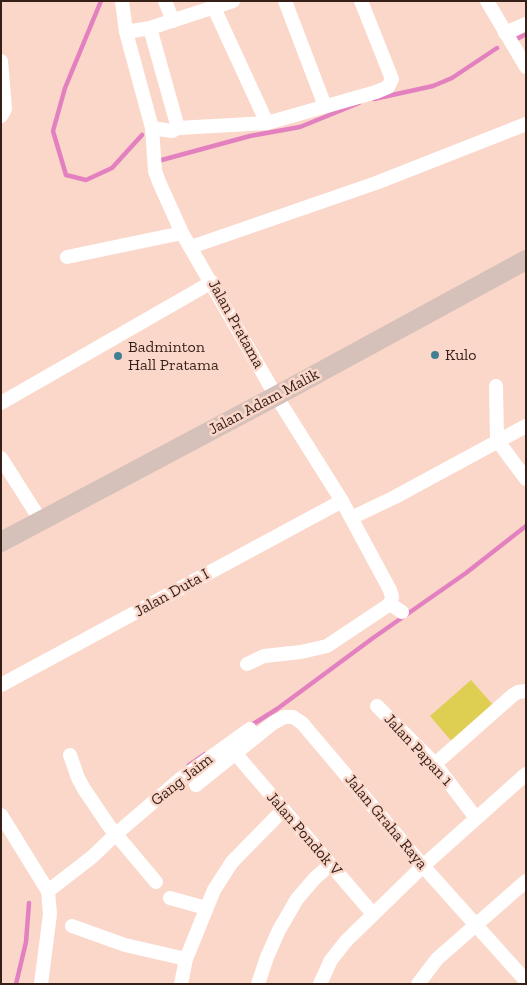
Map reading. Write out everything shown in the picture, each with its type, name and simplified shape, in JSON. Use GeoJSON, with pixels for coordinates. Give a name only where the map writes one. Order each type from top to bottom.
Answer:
{"type":"FeatureCollection","features":[{"type":"Feature","properties":{"kind":"street","name":"Jalan Pratama"},"geometry":{"type":"LineString","coordinates":[[122,1],[126,32],[152,128],[155,171],[182,233],[212,282],[276,396],[342,501],[390,590],[392,597],[390,604]]}},
{"type":"Feature","properties":{"kind":"street"},"geometry":{"type":"LineString","coordinates":[[166,1],[173,20]]}},
{"type":"Feature","properties":{"kind":"street"},"geometry":{"type":"LineString","coordinates":[[126,32],[150,28],[233,1]]}},
{"type":"Feature","properties":{"kind":"street"},"geometry":{"type":"LineString","coordinates":[[285,1],[325,106]]}},
{"type":"Feature","properties":{"kind":"street"},"geometry":{"type":"LineString","coordinates":[[152,128],[172,131],[178,128],[267,123],[376,92],[388,86],[392,79],[360,1]]}},
{"type":"Feature","properties":{"kind":"street"},"geometry":{"type":"LineString","coordinates":[[487,1],[504,33],[526,67]]}},
{"type":"Feature","properties":{"kind":"street"},"geometry":{"type":"LineString","coordinates":[[214,8],[267,123]]}},
{"type":"Feature","properties":{"kind":"street"},"geometry":{"type":"LineString","coordinates":[[504,33],[526,24]]}},
{"type":"Feature","properties":{"kind":"street"},"geometry":{"type":"LineString","coordinates":[[150,28],[178,128]]}},
{"type":"Feature","properties":{"kind":"street"},"geometry":{"type":"LineString","coordinates":[[1,61],[5,109],[1,116]]}},
{"type":"Feature","properties":{"kind":"street"},"geometry":{"type":"LineString","coordinates":[[191,247],[376,183],[526,124]]}},
{"type":"Feature","properties":{"kind":"street"},"geometry":{"type":"LineString","coordinates":[[68,257],[182,233]]}},
{"type":"Feature","properties":{"kind":"street","name":"Jalan Adam Malik"},"geometry":{"type":"LineString","coordinates":[[1,542],[276,396],[526,260]]}},
{"type":"Feature","properties":{"kind":"street"},"geometry":{"type":"LineString","coordinates":[[1,403],[212,282]]}},
{"type":"Feature","properties":{"kind":"street"},"geometry":{"type":"LineString","coordinates":[[496,386],[497,440],[526,479]]}},
{"type":"Feature","properties":{"kind":"street"},"geometry":{"type":"LineString","coordinates":[[351,518],[395,497],[497,440],[526,426]]}},
{"type":"Feature","properties":{"kind":"street"},"geometry":{"type":"LineString","coordinates":[[1,458],[41,521]]}},
{"type":"Feature","properties":{"kind":"street","name":"Jalan Duta I"},"geometry":{"type":"LineString","coordinates":[[1,685],[342,501]]}},
{"type":"Feature","properties":{"kind":"street"},"geometry":{"type":"LineString","coordinates":[[246,664],[264,656],[301,652],[327,646],[390,604],[402,612]]}},
{"type":"Feature","properties":{"kind":"street"},"geometry":{"type":"LineString","coordinates":[[434,764],[513,695],[526,691]]}},
{"type":"Feature","properties":{"kind":"street","name":"Jalan Papan 1"},"geometry":{"type":"LineString","coordinates":[[377,706],[434,764],[476,818]]}},
{"type":"Feature","properties":{"kind":"street","name":"Jalan Graha Raya"},"geometry":{"type":"LineString","coordinates":[[196,785],[273,723],[284,718],[293,717],[302,722],[423,866],[526,981]]}},
{"type":"Feature","properties":{"kind":"street","name":"Gang Jaim"},"geometry":{"type":"LineString","coordinates":[[48,891],[92,857],[179,780],[250,729]]}},
{"type":"Feature","properties":{"kind":"street","name":"Jalan Pondok V"},"geometry":{"type":"LineString","coordinates":[[235,753],[282,810],[374,914]]}},
{"type":"Feature","properties":{"kind":"street"},"geometry":{"type":"LineString","coordinates":[[70,755],[84,789],[116,834],[156,882]]}},
{"type":"Feature","properties":{"kind":"street"},"geometry":{"type":"LineString","coordinates":[[320,984],[331,960],[346,940],[423,866],[526,774]]}},
{"type":"Feature","properties":{"kind":"street"},"geometry":{"type":"LineString","coordinates":[[181,984],[186,959],[214,890],[232,862],[282,810]]}},
{"type":"Feature","properties":{"kind":"street"},"geometry":{"type":"LineString","coordinates":[[1,815],[48,891],[50,914],[41,984]]}},
{"type":"Feature","properties":{"kind":"street"},"geometry":{"type":"LineString","coordinates":[[258,984],[279,930],[297,898],[330,865]]}},
{"type":"Feature","properties":{"kind":"street"},"geometry":{"type":"LineString","coordinates":[[418,984],[437,960],[526,881]]}},
{"type":"Feature","properties":{"kind":"street"},"geometry":{"type":"LineString","coordinates":[[170,898],[206,908]]}},
{"type":"Feature","properties":{"kind":"street"},"geometry":{"type":"LineString","coordinates":[[72,926],[125,945],[186,959]]}},
{"type":"Feature","properties":{"kind":"shaded area"},"geometry":{"type":"Polygon","coordinates":[[[471,680],[494,706],[453,743],[430,716],[471,680]]]}},
{"type":"Feature","properties":{"kind":"waterway"},"geometry":{"type":"LineString","coordinates":[[101,1],[65,88],[53,131],[66,175],[86,180],[112,168],[142,135]]}},
{"type":"Feature","properties":{"kind":"waterway"},"geometry":{"type":"LineString","coordinates":[[515,40],[526,34]]}},
{"type":"Feature","properties":{"kind":"waterway"},"geometry":{"type":"LineString","coordinates":[[374,99],[433,86],[452,78],[497,48]]}},
{"type":"Feature","properties":{"kind":"waterway"},"geometry":{"type":"LineString","coordinates":[[159,159],[158,161],[250,136],[300,127],[359,103]]}},
{"type":"Feature","properties":{"kind":"waterway"},"geometry":{"type":"LineString","coordinates":[[250,726],[277,709],[373,638],[466,573],[526,526]]}},
{"type":"Feature","properties":{"kind":"waterway"},"geometry":{"type":"LineString","coordinates":[[189,765],[205,754]]}},
{"type":"Feature","properties":{"kind":"waterway"},"geometry":{"type":"LineString","coordinates":[[16,984],[26,942],[29,903]]}},
{"type":"Feature","properties":{"kind":"place","name":"Kulo"},"geometry":{"type":"Point","coordinates":[435,355]}},
{"type":"Feature","properties":{"kind":"place","name":"Badminton Hall Pratama"},"geometry":{"type":"Point","coordinates":[118,356]}}]}
